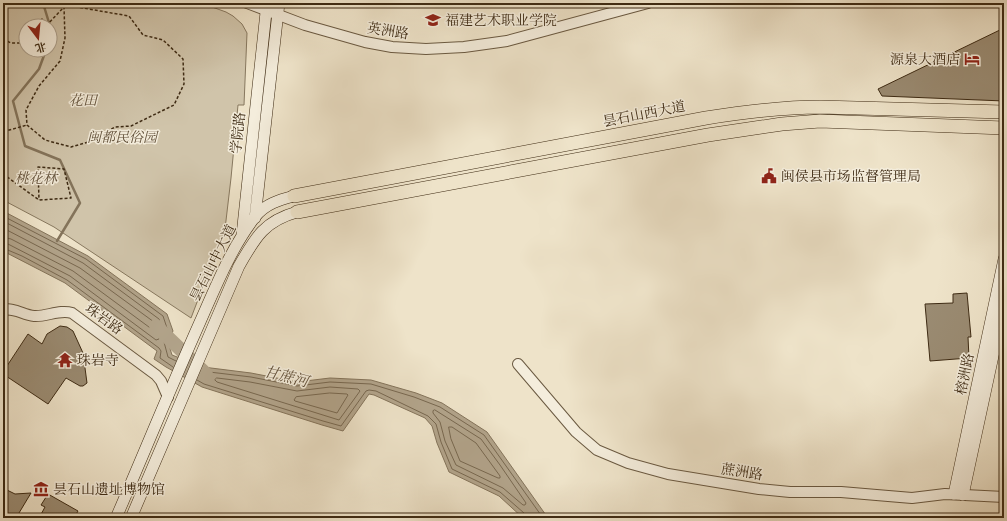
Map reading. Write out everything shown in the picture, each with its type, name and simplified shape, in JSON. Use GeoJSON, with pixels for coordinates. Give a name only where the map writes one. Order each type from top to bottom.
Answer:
{"type":"FeatureCollection","features":[{"type":"Feature","properties":{"kind":"main road"},"geometry":{"type":"LineString","coordinates":[[253,243],[279,3]]}},
{"type":"Feature","properties":{"kind":"main road","name":"学院路"},"geometry":{"type":"LineString","coordinates":[[239,266],[267,7]]}},
{"type":"Feature","properties":{"kind":"main road","name":"昙石山西大道"},"geometry":{"type":"LineString","coordinates":[[294,196],[706,118],[751,111],[784,108],[825,107],[1004,112]]}},
{"type":"Feature","properties":{"kind":"main road"},"geometry":{"type":"LineString","coordinates":[[297,212],[708,134],[774,124],[820,121],[1004,128]]}},
{"type":"Feature","properties":{"kind":"main road","name":"昙石山中大道"},"geometry":{"type":"LineString","coordinates":[[169,394],[227,262],[242,237],[256,217],[273,202],[294,196]]}},
{"type":"Feature","properties":{"kind":"main road","name":"昙石山中大道"},"geometry":{"type":"LineString","coordinates":[[131,518],[239,266],[253,243],[270,224],[297,212]]}},
{"type":"Feature","properties":{"kind":"main road","name":"榕洲路"},"geometry":{"type":"LineString","coordinates":[[959,495],[1004,259]]}},
{"type":"Feature","properties":{"kind":"main road","name":"榕洲路"},"geometry":{"type":"LineString","coordinates":[[959,495],[1004,305]]}},
{"type":"Feature","properties":{"kind":"main road"},"geometry":{"type":"LineString","coordinates":[[116,518],[169,394]]}},
{"type":"Feature","properties":{"kind":"street","name":"英洲路"},"geometry":{"type":"LineString","coordinates":[[247,3],[267,7],[278,15],[305,25],[374,44],[412,49],[440,49],[516,39],[648,3]]}},
{"type":"Feature","properties":{"kind":"street","name":"珠岩路"},"geometry":{"type":"LineString","coordinates":[[3,310],[12,309],[35,316],[67,312],[72,313],[156,375],[169,394]]}},
{"type":"Feature","properties":{"kind":"street","name":"蔗洲路"},"geometry":{"type":"LineString","coordinates":[[518,364],[586,442],[606,454],[628,463],[655,471],[774,491],[841,492],[912,498],[959,495],[1004,497]]}},
{"type":"Feature","properties":{"kind":"path"},"geometry":{"type":"LineString","coordinates":[[54,18],[64,7],[77,7],[129,16],[143,35],[163,40],[183,59],[184,84],[174,105],[131,126],[115,127],[92,141],[71,147],[45,140],[28,125],[26,110],[39,86],[60,61],[65,38],[64,7],[60,3]]}},
{"type":"Feature","properties":{"kind":"path"},"geometry":{"type":"LineString","coordinates":[[3,39],[11,44],[18,44]]}},
{"type":"Feature","properties":{"kind":"path"},"geometry":{"type":"LineString","coordinates":[[3,98],[5,90]]}},
{"type":"Feature","properties":{"kind":"path"},"geometry":{"type":"LineString","coordinates":[[3,124],[6,131],[28,125]]}},
{"type":"Feature","properties":{"kind":"path"},"geometry":{"type":"LineString","coordinates":[[3,174],[39,200],[70,198],[64,169],[38,167],[39,200]]}},
{"type":"Feature","properties":{"kind":"green space","name":"闽都民俗园"},"geometry":{"type":"Polygon","coordinates":[[[3,3],[201,3],[233,16],[242,24],[247,33],[244,105],[238,105],[225,229],[191,318],[54,227],[3,200],[3,3]]]}},
{"type":"Feature","properties":{"kind":"water"},"geometry":{"type":"Polygon","coordinates":[[[3,211],[88,256],[167,314],[173,331],[168,342],[172,355],[203,367],[251,373],[297,382],[330,378],[371,380],[416,393],[442,403],[487,432],[548,518],[523,518],[499,496],[449,472],[437,443],[432,426],[425,418],[374,395],[369,394],[343,431],[202,387],[166,367],[154,359],[157,351],[65,283],[3,251],[3,211]]]}},
{"type":"Feature","properties":{"kind":"building","name":"源泉大酒店"},"geometry":{"type":"Polygon","coordinates":[[[1004,28],[1004,101],[882,96],[878,89],[1004,28]]]}},
{"type":"Feature","properties":{"kind":"building"},"geometry":{"type":"Polygon","coordinates":[[[967,293],[971,337],[968,337],[969,358],[930,361],[925,304],[953,303],[953,294],[967,293]]]}},
{"type":"Feature","properties":{"kind":"building"},"geometry":{"type":"Polygon","coordinates":[[[60,326],[67,327],[73,331],[83,353],[87,383],[80,386],[66,378],[48,404],[3,374],[3,372],[28,334],[42,344],[47,334],[60,326]]]}},
{"type":"Feature","properties":{"kind":"building"},"geometry":{"type":"Polygon","coordinates":[[[3,488],[15,494],[31,493],[16,518],[3,518],[3,488]]]}},
{"type":"Feature","properties":{"kind":"building"},"geometry":{"type":"Polygon","coordinates":[[[48,494],[78,511],[74,518],[39,518],[45,507],[41,505],[48,494]]]}},
{"type":"Feature","properties":{"kind":"waterway"},"geometry":{"type":"LineString","coordinates":[[43,3],[48,18]]}},
{"type":"Feature","properties":{"kind":"waterway"},"geometry":{"type":"LineString","coordinates":[[43,58],[39,69],[13,101],[25,146],[60,160],[80,203],[57,241]]}},
{"type":"Feature","properties":{"kind":"waterway","name":"甘蔗河"},"geometry":{"type":"LineString","coordinates":[[156,326],[206,374]]}},
{"type":"Feature","properties":{"kind":"place","name":"福建艺术职业学院"},"geometry":{"type":"Point","coordinates":[433,20]}},
{"type":"Feature","properties":{"kind":"place","name":"源泉大酒店"},"geometry":{"type":"Point","coordinates":[972,59]}},
{"type":"Feature","properties":{"kind":"place","name":"闽侯县市场监督管理局"},"geometry":{"type":"Point","coordinates":[769,176]}},
{"type":"Feature","properties":{"kind":"place","name":"珠岩寺"},"geometry":{"type":"Point","coordinates":[65,360]}},
{"type":"Feature","properties":{"kind":"place","name":"昙石山遗址博物馆"},"geometry":{"type":"Point","coordinates":[41,489]}},
{"type":"Feature","properties":{"kind":"park label","name":"花田"},"geometry":{"type":"Point","coordinates":[83,100]}},
{"type":"Feature","properties":{"kind":"park label","name":"桃花林"},"geometry":{"type":"Point","coordinates":[36,178]}}]}
